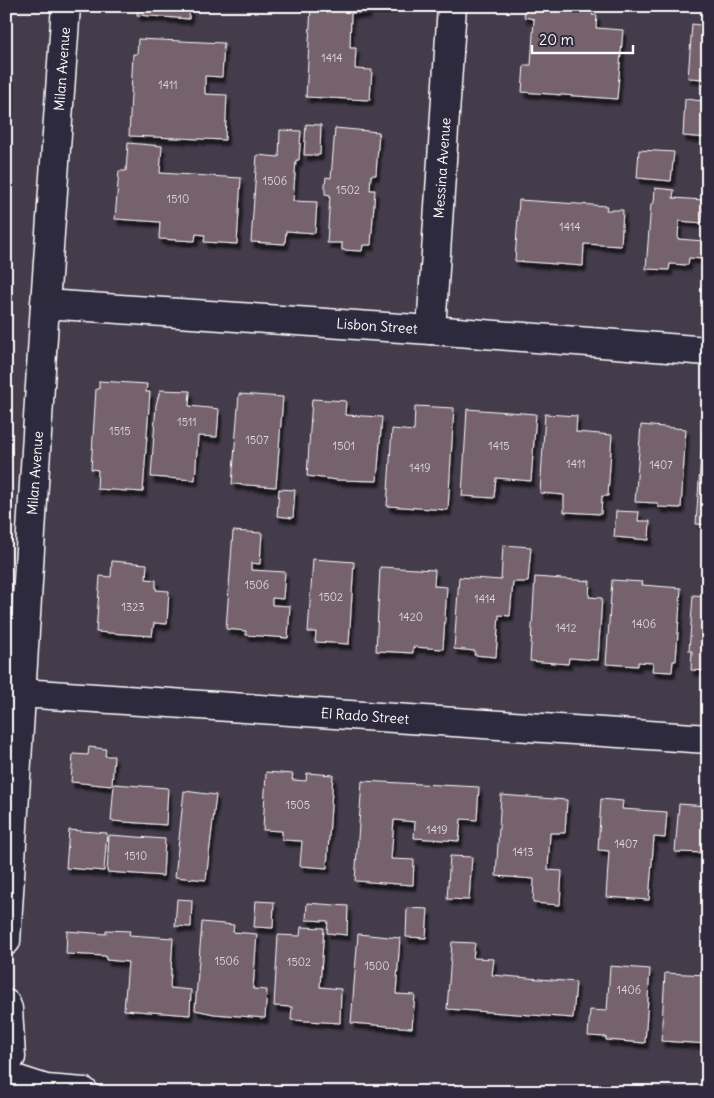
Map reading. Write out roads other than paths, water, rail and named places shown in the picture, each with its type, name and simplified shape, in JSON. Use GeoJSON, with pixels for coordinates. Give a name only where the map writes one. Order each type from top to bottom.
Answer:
{"type":"FeatureCollection","features":[{"type":"Feature","properties":{"kind":"street","name":"Milan Avenue"},"geometry":{"type":"LineString","coordinates":[[6,941],[66,6]]}},
{"type":"Feature","properties":{"kind":"street","name":"Messina Avenue"},"geometry":{"type":"LineString","coordinates":[[431,330],[452,6]]}},
{"type":"Feature","properties":{"kind":"street","name":"Lisbon Street"},"geometry":{"type":"LineString","coordinates":[[46,304],[708,351]]}},
{"type":"Feature","properties":{"kind":"street","name":"El Rado Street"},"geometry":{"type":"LineString","coordinates":[[22,693],[708,739]]}},
{"type":"Feature","properties":{"kind":"street"},"geometry":{"type":"LineString","coordinates":[[6,1004],[8,1009],[9,1072],[46,1089],[84,1092]]}}]}
